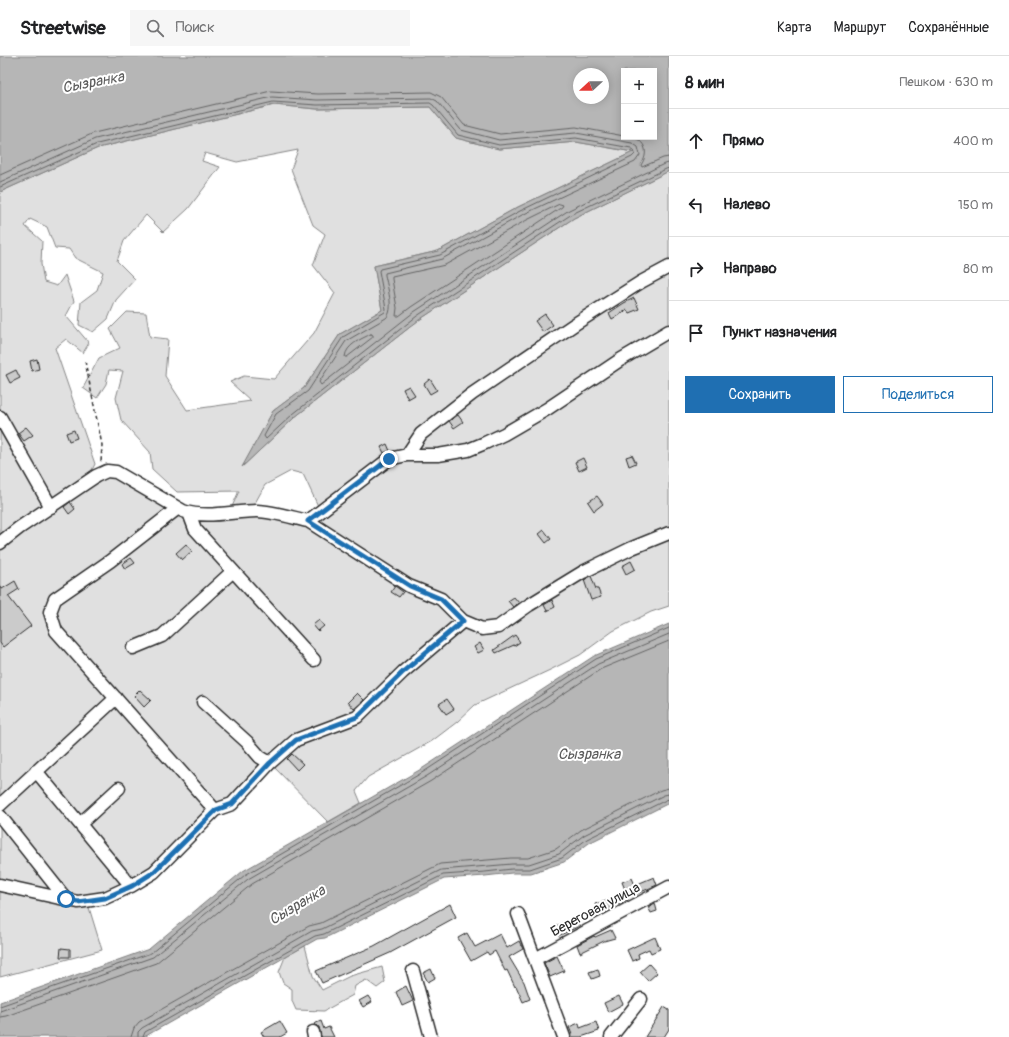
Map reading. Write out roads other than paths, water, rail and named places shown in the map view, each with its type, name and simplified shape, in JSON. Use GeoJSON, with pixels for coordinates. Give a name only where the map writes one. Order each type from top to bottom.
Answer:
{"type":"FeatureCollection","features":[{"type":"Feature","properties":{"kind":"street"},"geometry":{"type":"LineString","coordinates":[[407,455],[421,434],[472,394],[575,324],[641,282],[669,267]]}},
{"type":"Feature","properties":{"kind":"street"},"geometry":{"type":"LineString","coordinates":[[308,521],[389,459],[407,455],[438,455],[468,450],[504,434],[547,409],[620,360],[669,331]]}},
{"type":"Feature","properties":{"kind":"street"},"geometry":{"type":"LineString","coordinates":[[0,417],[52,507]]}},
{"type":"Feature","properties":{"kind":"street"},"geometry":{"type":"LineString","coordinates":[[0,543],[19,528],[100,474],[107,471],[116,472],[184,510],[223,515],[258,511],[308,521],[410,586],[441,599],[463,621],[482,628],[498,627],[528,604],[583,572],[632,548],[669,533]]}},
{"type":"Feature","properties":{"kind":"street"},"geometry":{"type":"LineString","coordinates":[[184,510],[195,529],[314,660]]}},
{"type":"Feature","properties":{"kind":"street"},"geometry":{"type":"LineString","coordinates":[[184,510],[55,600],[50,612],[56,631],[216,810]]}},
{"type":"Feature","properties":{"kind":"street"},"geometry":{"type":"LineString","coordinates":[[133,648],[162,636],[233,571]]}},
{"type":"Feature","properties":{"kind":"street"},"geometry":{"type":"LineString","coordinates":[[0,885],[78,902],[105,898],[132,886],[154,872],[216,810],[232,804],[270,763],[296,740],[357,717],[403,672],[463,621]]}},
{"type":"Feature","properties":{"kind":"street"},"geometry":{"type":"LineString","coordinates":[[0,805],[116,698]]}},
{"type":"Feature","properties":{"kind":"street"},"geometry":{"type":"LineString","coordinates":[[203,702],[247,742],[260,757],[270,763]]}},
{"type":"Feature","properties":{"kind":"street"},"geometry":{"type":"LineString","coordinates":[[36,771],[132,886]]}},
{"type":"Feature","properties":{"kind":"street"},"geometry":{"type":"LineString","coordinates":[[80,824],[119,788]]}},
{"type":"Feature","properties":{"kind":"street"},"geometry":{"type":"LineString","coordinates":[[0,816],[66,899]]}},
{"type":"Feature","properties":{"kind":"street","name":"Береговая улица"},"geometry":{"type":"LineString","coordinates":[[535,959],[669,886]]}},
{"type":"Feature","properties":{"kind":"street"},"geometry":{"type":"LineString","coordinates":[[518,914],[564,1037]]}},
{"type":"Feature","properties":{"kind":"street"},"geometry":{"type":"LineString","coordinates":[[413,971],[432,1037]]}},
{"type":"Feature","properties":{"kind":"street"},"geometry":{"type":"LineString","coordinates":[[611,1037],[641,998]]}},
{"type":"Feature","properties":{"kind":"water","name":"Сызранка"},"geometry":{"type":"Polygon","coordinates":[[[0,56],[669,56],[669,171],[574,218],[419,320],[295,417],[242,467],[273,411],[304,388],[340,334],[382,310],[374,266],[438,251],[518,207],[633,152],[576,142],[499,149],[456,138],[430,107],[317,109],[274,105],[98,148],[0,192],[0,56]]]}},
{"type":"Feature","properties":{"kind":"water","name":"Сызранка"},"geometry":{"type":"Polygon","coordinates":[[[669,624],[669,803],[589,843],[564,862],[531,873],[512,873],[444,879],[325,938],[317,939],[144,1037],[0,1037],[0,1002],[149,949],[243,871],[423,768],[594,656],[669,624]]]}}]}
